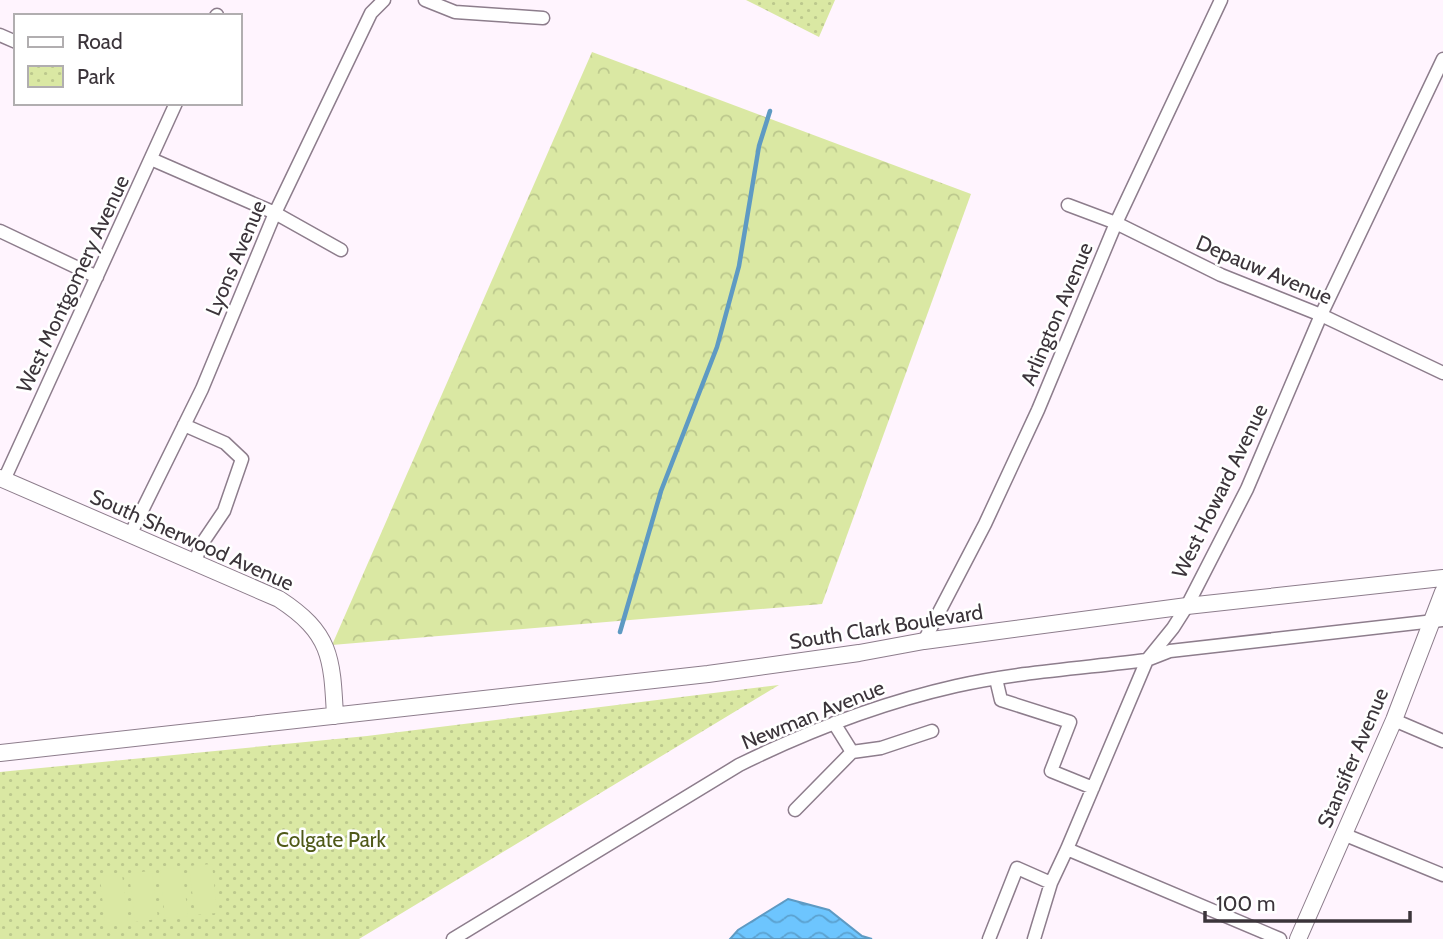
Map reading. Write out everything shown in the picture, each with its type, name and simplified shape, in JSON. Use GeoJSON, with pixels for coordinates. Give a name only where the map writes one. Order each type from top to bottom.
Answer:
{"type":"FeatureCollection","features":[{"type":"Feature","properties":{"kind":"street","name":"Lyons Avenue"},"geometry":{"type":"LineString","coordinates":[[130,535],[202,389],[275,213],[371,13],[384,0]]}},
{"type":"Feature","properties":{"kind":"street"},"geometry":{"type":"LineString","coordinates":[[425,0],[455,12],[543,18]]}},
{"type":"Feature","properties":{"kind":"street","name":"Arlington Avenue"},"geometry":{"type":"LineString","coordinates":[[924,640],[985,524],[1038,410],[1116,223],[1221,0]]}},
{"type":"Feature","properties":{"kind":"street","name":"West Howard Avenue"},"geometry":{"type":"LineString","coordinates":[[1034,939],[1051,883],[1147,660],[1187,607],[1247,489],[1321,315],[1443,59]]}},
{"type":"Feature","properties":{"kind":"street","name":"West Montgomery Avenue"},"geometry":{"type":"LineString","coordinates":[[1,482],[175,105]]}},
{"type":"Feature","properties":{"kind":"street"},"geometry":{"type":"LineString","coordinates":[[151,159],[275,213],[341,250]]}},
{"type":"Feature","properties":{"kind":"street","name":"Depauw Avenue"},"geometry":{"type":"LineString","coordinates":[[1068,205],[1116,223],[1221,275],[1321,315],[1443,373]]}},
{"type":"Feature","properties":{"kind":"street"},"geometry":{"type":"LineString","coordinates":[[0,231],[97,276]]}},
{"type":"Feature","properties":{"kind":"street"},"geometry":{"type":"LineString","coordinates":[[184,425],[225,443],[242,458],[223,511],[201,545],[195,562]]}},
{"type":"Feature","properties":{"kind":"street","name":"South Sherwood Avenue"},"geometry":{"type":"LineString","coordinates":[[1,482],[195,562],[279,599],[300,613],[317,629],[329,653],[334,683],[335,716]]}},
{"type":"Feature","properties":{"kind":"street","name":"South Clark Boulevard"},"geometry":{"type":"LineString","coordinates":[[0,754],[708,674],[859,653],[924,640],[1443,578]]}},
{"type":"Feature","properties":{"kind":"street","name":"Stansifer Avenue"},"geometry":{"type":"LineString","coordinates":[[1298,939],[1438,621],[1443,592]]}},
{"type":"Feature","properties":{"kind":"street"},"geometry":{"type":"LineString","coordinates":[[1147,660],[1170,652],[1438,621]]}},
{"type":"Feature","properties":{"kind":"street","name":"Newman Avenue"},"geometry":{"type":"LineString","coordinates":[[453,939],[740,765],[834,723],[958,685],[1147,660]]}},
{"type":"Feature","properties":{"kind":"street"},"geometry":{"type":"LineString","coordinates":[[996,679],[1001,700],[1070,722],[1051,771],[1093,789]]}},
{"type":"Feature","properties":{"kind":"street"},"geometry":{"type":"LineString","coordinates":[[1394,720],[1443,741]]}},
{"type":"Feature","properties":{"kind":"street"},"geometry":{"type":"LineString","coordinates":[[834,723],[852,751]]}},
{"type":"Feature","properties":{"kind":"street"},"geometry":{"type":"LineString","coordinates":[[795,810],[852,751],[881,748],[932,731]]}},
{"type":"Feature","properties":{"kind":"street"},"geometry":{"type":"LineString","coordinates":[[1343,834],[1443,875]]}},
{"type":"Feature","properties":{"kind":"street"},"geometry":{"type":"LineString","coordinates":[[1067,849],[1280,939]]}},
{"type":"Feature","properties":{"kind":"street"},"geometry":{"type":"LineString","coordinates":[[989,939],[1017,869],[1051,883]]}},
{"type":"Feature","properties":{"kind":"green space"},"geometry":{"type":"Polygon","coordinates":[[[746,0],[835,0],[819,37],[746,0]]]}},
{"type":"Feature","properties":{"kind":"green space"},"geometry":{"type":"Polygon","coordinates":[[[592,52],[971,194],[822,604],[332,645],[592,52]]]}},
{"type":"Feature","properties":{"kind":"green space","name":"Colgate Park"},"geometry":{"type":"Polygon","coordinates":[[[779,685],[359,939],[0,939],[0,772],[367,736],[779,685]]]}},
{"type":"Feature","properties":{"kind":"green space"},"geometry":{"type":"Polygon","coordinates":[[[212,864],[217,913],[195,915],[189,866],[212,864]]]}},
{"type":"Feature","properties":{"kind":"green space"},"geometry":{"type":"Polygon","coordinates":[[[182,867],[188,916],[165,918],[160,870],[182,867]]]}},
{"type":"Feature","properties":{"kind":"green space"},"geometry":{"type":"Polygon","coordinates":[[[152,871],[158,919],[135,922],[129,873],[152,871]]]}},
{"type":"Feature","properties":{"kind":"green space"},"geometry":{"type":"Polygon","coordinates":[[[122,874],[128,922],[105,925],[100,876],[122,874]]]}},
{"type":"Feature","properties":{"kind":"water"},"geometry":{"type":"Polygon","coordinates":[[[788,899],[829,910],[862,936],[872,939],[730,939],[738,930],[788,899]]]}},
{"type":"Feature","properties":{"kind":"waterway"},"geometry":{"type":"LineString","coordinates":[[620,632],[661,491],[717,347],[739,266],[759,146],[770,111]]}}]}
